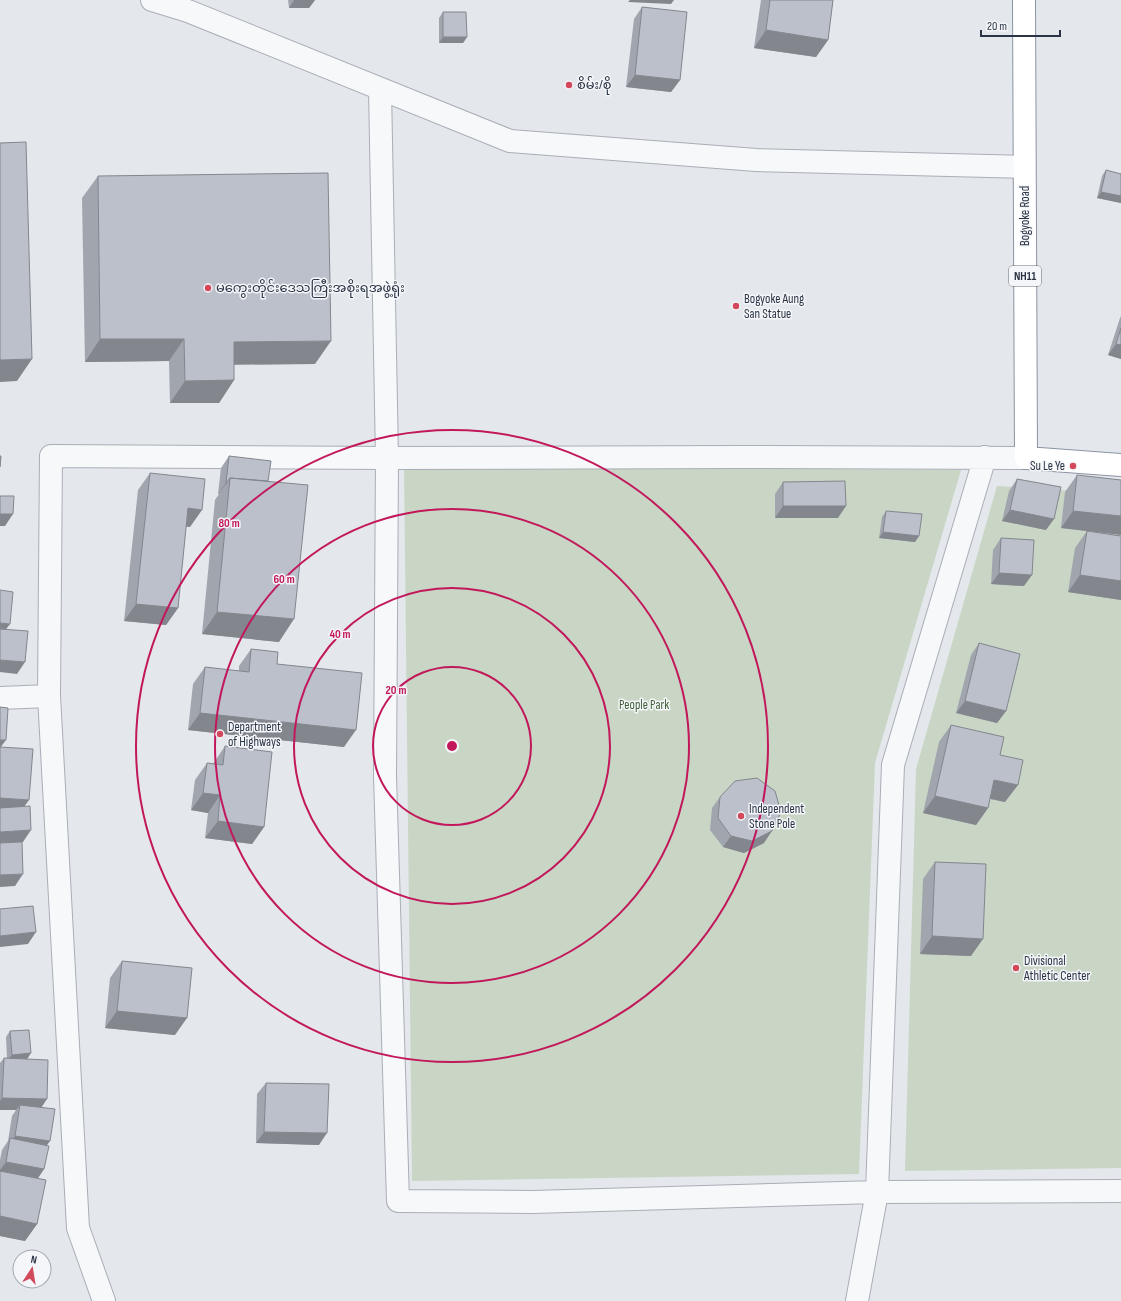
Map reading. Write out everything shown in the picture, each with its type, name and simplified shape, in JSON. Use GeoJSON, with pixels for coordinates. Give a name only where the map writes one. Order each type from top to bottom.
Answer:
{"type":"FeatureCollection","features":[{"type":"Feature","properties":{"kind":"highway","name":"Bogyoke Road"},"geometry":{"type":"LineString","coordinates":[[1024,0],[1026,458]]}},
{"type":"Feature","properties":{"kind":"highway"},"geometry":{"type":"LineString","coordinates":[[1026,458],[1121,465]]}},
{"type":"Feature","properties":{"kind":"street"},"geometry":{"type":"LineString","coordinates":[[152,0],[188,10],[510,142],[756,160],[1024,167]]}},
{"type":"Feature","properties":{"kind":"street"},"geometry":{"type":"LineString","coordinates":[[380,89],[387,458],[385,776],[398,1202],[541,1202],[877,1192],[1121,1191]]}},
{"type":"Feature","properties":{"kind":"street"},"geometry":{"type":"LineString","coordinates":[[104,1301],[78,1228],[49,696],[51,456],[387,458],[1026,458]]}},
{"type":"Feature","properties":{"kind":"street"},"geometry":{"type":"LineString","coordinates":[[857,1301],[877,1192],[893,765],[985,457]]}},
{"type":"Feature","properties":{"kind":"street"},"geometry":{"type":"LineString","coordinates":[[0,698],[49,696]]}},
{"type":"Feature","properties":{"kind":"green space","name":"People Park"},"geometry":{"type":"Polygon","coordinates":[[[404,466],[961,470],[875,763],[859,1174],[412,1181],[404,466]]]}},
{"type":"Feature","properties":{"kind":"green space","name":"Divisional Athletic Center"},"geometry":{"type":"Polygon","coordinates":[[[997,486],[1121,494],[1121,1168],[905,1171],[916,769],[997,486]]]}},
{"type":"Feature","properties":{"kind":"building"},"geometry":{"type":"Polygon","coordinates":[[[770,0],[833,0],[828,40],[766,30],[770,0]]]}},
{"type":"Feature","properties":{"kind":"building"},"geometry":{"type":"Polygon","coordinates":[[[642,7],[687,12],[680,80],[635,75],[642,7]]]}},
{"type":"Feature","properties":{"kind":"building"},"geometry":{"type":"Polygon","coordinates":[[[443,12],[466,12],[467,37],[443,37],[443,12]]]}},
{"type":"Feature","properties":{"kind":"building"},"geometry":{"type":"Polygon","coordinates":[[[26,142],[32,359],[0,360],[0,143],[26,142]]]}},
{"type":"Feature","properties":{"kind":"building"},"geometry":{"type":"Polygon","coordinates":[[[1106,170],[1121,174],[1121,196],[1101,192],[1106,170]]]}},
{"type":"Feature","properties":{"kind":"building"},"geometry":{"type":"Polygon","coordinates":[[[328,173],[331,341],[234,342],[234,380],[185,381],[184,339],[100,339],[98,176],[328,173]]]}},
{"type":"Feature","properties":{"kind":"building"},"geometry":{"type":"Polygon","coordinates":[[[1121,328],[1121,345],[1116,344],[1121,328]]]}},
{"type":"Feature","properties":{"kind":"building"},"geometry":{"type":"Polygon","coordinates":[[[229,456],[271,461],[268,481],[230,478],[226,483],[229,456]]]}},
{"type":"Feature","properties":{"kind":"building"},"geometry":{"type":"Polygon","coordinates":[[[150,473],[205,479],[202,510],[188,508],[178,608],[136,604],[150,473]]]}},
{"type":"Feature","properties":{"kind":"building"},"geometry":{"type":"Polygon","coordinates":[[[1077,475],[1121,480],[1121,516],[1073,511],[1077,475]]]}},
{"type":"Feature","properties":{"kind":"building"},"geometry":{"type":"Polygon","coordinates":[[[230,478],[308,485],[294,619],[217,612],[230,478]]]}},
{"type":"Feature","properties":{"kind":"building"},"geometry":{"type":"Polygon","coordinates":[[[1017,479],[1061,487],[1054,519],[1010,510],[1017,479]]]}},
{"type":"Feature","properties":{"kind":"building"},"geometry":{"type":"Polygon","coordinates":[[[845,481],[846,506],[783,506],[783,482],[845,481]]]}},
{"type":"Feature","properties":{"kind":"building"},"geometry":{"type":"Polygon","coordinates":[[[0,496],[14,496],[13,514],[0,514],[0,496]]]}},
{"type":"Feature","properties":{"kind":"building"},"geometry":{"type":"Polygon","coordinates":[[[886,511],[922,514],[919,536],[883,532],[886,511]]]}},
{"type":"Feature","properties":{"kind":"building"},"geometry":{"type":"Polygon","coordinates":[[[1087,531],[1121,536],[1121,581],[1080,575],[1087,531]]]}},
{"type":"Feature","properties":{"kind":"building"},"geometry":{"type":"Polygon","coordinates":[[[1001,538],[1034,540],[1032,575],[999,573],[1001,538]]]}},
{"type":"Feature","properties":{"kind":"building"},"geometry":{"type":"Polygon","coordinates":[[[0,590],[13,592],[10,624],[0,623],[0,590]]]}},
{"type":"Feature","properties":{"kind":"building"},"geometry":{"type":"Polygon","coordinates":[[[0,629],[28,631],[25,662],[0,660],[0,629]]]}},
{"type":"Feature","properties":{"kind":"building"},"geometry":{"type":"Polygon","coordinates":[[[979,643],[1020,654],[1006,711],[965,701],[979,643]]]}},
{"type":"Feature","properties":{"kind":"building"},"geometry":{"type":"Polygon","coordinates":[[[251,649],[278,652],[277,664],[362,673],[356,730],[200,713],[205,667],[249,672],[251,649]]]}},
{"type":"Feature","properties":{"kind":"building"},"geometry":{"type":"Polygon","coordinates":[[[0,707],[8,708],[6,740],[0,740],[0,707]]]}},
{"type":"Feature","properties":{"kind":"building"},"geometry":{"type":"Polygon","coordinates":[[[951,725],[1004,737],[1000,755],[1023,760],[1018,785],[994,780],[988,808],[935,796],[951,725]]]}},
{"type":"Feature","properties":{"kind":"building"},"geometry":{"type":"Polygon","coordinates":[[[225,746],[272,752],[264,827],[218,821],[220,795],[203,793],[207,763],[223,765],[225,746]]]}},
{"type":"Feature","properties":{"kind":"building"},"geometry":{"type":"Polygon","coordinates":[[[0,747],[33,749],[29,800],[0,798],[0,747]]]}},
{"type":"Feature","properties":{"kind":"building","name":"Independent Stone Pole"},"geometry":{"type":"Polygon","coordinates":[[[757,778],[775,791],[781,812],[772,831],[752,841],[731,836],[718,818],[720,797],[735,781],[757,778]]]}},
{"type":"Feature","properties":{"kind":"building"},"geometry":{"type":"Polygon","coordinates":[[[30,806],[31,830],[0,832],[0,808],[30,806]]]}},
{"type":"Feature","properties":{"kind":"building"},"geometry":{"type":"Polygon","coordinates":[[[22,842],[23,874],[0,875],[0,843],[22,842]]]}},
{"type":"Feature","properties":{"kind":"building"},"geometry":{"type":"Polygon","coordinates":[[[935,862],[986,864],[983,939],[932,936],[935,862]]]}},
{"type":"Feature","properties":{"kind":"building"},"geometry":{"type":"Polygon","coordinates":[[[33,906],[36,932],[0,936],[0,909],[33,906]]]}},
{"type":"Feature","properties":{"kind":"building"},"geometry":{"type":"Polygon","coordinates":[[[122,961],[192,968],[187,1018],[117,1011],[122,961]]]}},
{"type":"Feature","properties":{"kind":"building"},"geometry":{"type":"Polygon","coordinates":[[[29,1030],[31,1053],[12,1055],[10,1031],[29,1030]]]}},
{"type":"Feature","properties":{"kind":"building"},"geometry":{"type":"Polygon","coordinates":[[[4,1058],[48,1060],[47,1099],[2,1098],[4,1058]]]}},
{"type":"Feature","properties":{"kind":"building"},"geometry":{"type":"Polygon","coordinates":[[[266,1083],[329,1084],[327,1133],[264,1132],[266,1083]]]}},
{"type":"Feature","properties":{"kind":"building"},"geometry":{"type":"Polygon","coordinates":[[[20,1105],[55,1109],[50,1141],[15,1136],[20,1105]]]}},
{"type":"Feature","properties":{"kind":"building"},"geometry":{"type":"Polygon","coordinates":[[[10,1138],[49,1146],[44,1169],[6,1162],[10,1138]]]}},
{"type":"Feature","properties":{"kind":"building"},"geometry":{"type":"Polygon","coordinates":[[[0,1171],[46,1180],[37,1224],[0,1216],[0,1171]]]}},
{"type":"Feature","properties":{"kind":"place","name":"စိမ်း/စို"},"geometry":{"type":"Point","coordinates":[569,85]}},
{"type":"Feature","properties":{"kind":"place","name":"မကွေးတိုင်းဒေသကြီးအစိုးရအဖွဲ့ရုံး"},"geometry":{"type":"Point","coordinates":[208,288]}},
{"type":"Feature","properties":{"kind":"place","name":"Bogyoke Aung San Statue"},"geometry":{"type":"Point","coordinates":[736,306]}},
{"type":"Feature","properties":{"kind":"place","name":"Su Le Ye"},"geometry":{"type":"Point","coordinates":[1073,466]}},
{"type":"Feature","properties":{"kind":"place","name":"Department of Highways"},"geometry":{"type":"Point","coordinates":[220,734]}},
{"type":"Feature","properties":{"kind":"place","name":"Independent Stone Pole"},"geometry":{"type":"Point","coordinates":[741,816]}},
{"type":"Feature","properties":{"kind":"place","name":"Divisional Athletic Center"},"geometry":{"type":"Point","coordinates":[1016,968]}}]}
